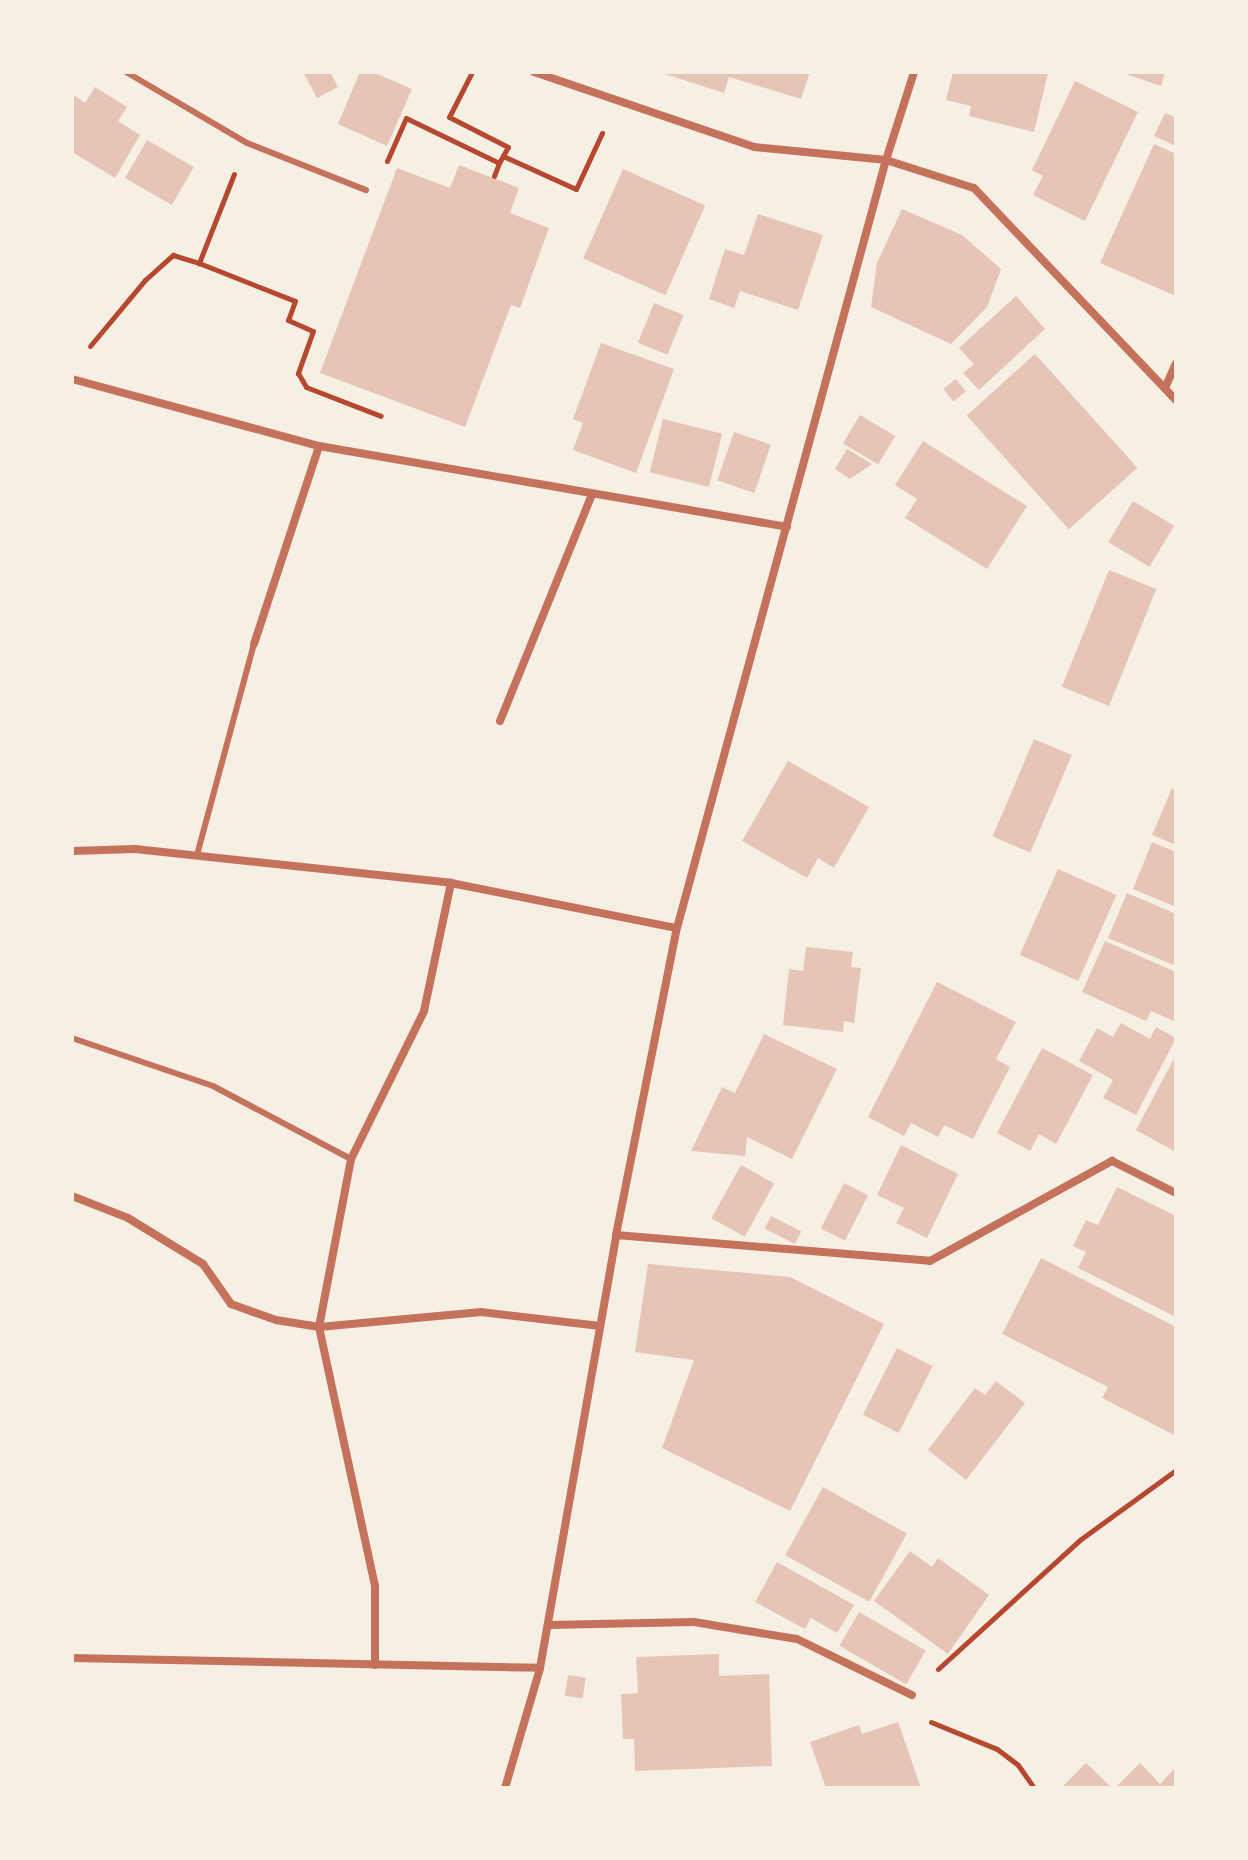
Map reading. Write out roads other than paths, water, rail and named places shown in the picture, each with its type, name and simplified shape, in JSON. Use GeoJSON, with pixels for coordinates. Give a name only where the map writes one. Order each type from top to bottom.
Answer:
{"type":"FeatureCollection","features":[{"type":"Feature","properties":{"kind":"street"},"geometry":{"type":"LineString","coordinates":[[534,72],[754,147],[886,160],[974,188],[1176,400]]}},
{"type":"Feature","properties":{"kind":"street"},"geometry":{"type":"LineString","coordinates":[[505,1788],[540,1668],[616,1235],[677,928],[886,160],[914,72]]}},
{"type":"Feature","properties":{"kind":"street"},"geometry":{"type":"LineString","coordinates":[[1165,388],[1176,363]]}},
{"type":"Feature","properties":{"kind":"street"},"geometry":{"type":"LineString","coordinates":[[72,379],[319,446],[787,527]]}},
{"type":"Feature","properties":{"kind":"street"},"geometry":{"type":"LineString","coordinates":[[254,644],[319,446]]}},
{"type":"Feature","properties":{"kind":"street"},"geometry":{"type":"LineString","coordinates":[[500,721],[592,494]]}},
{"type":"Feature","properties":{"kind":"street"},"geometry":{"type":"LineString","coordinates":[[72,851],[135,849],[451,883],[677,928]]}},
{"type":"Feature","properties":{"kind":"street"},"geometry":{"type":"LineString","coordinates":[[375,1665],[375,1586],[319,1327],[351,1159],[424,1011],[451,883]]}},
{"type":"Feature","properties":{"kind":"street"},"geometry":{"type":"LineString","coordinates":[[616,1235],[930,1261],[1112,1161],[1176,1193]]}},
{"type":"Feature","properties":{"kind":"street"},"geometry":{"type":"LineString","coordinates":[[72,1196],[128,1218],[203,1264],[231,1304],[276,1320],[319,1327],[481,1312],[600,1326]]}},
{"type":"Feature","properties":{"kind":"street"},"geometry":{"type":"LineString","coordinates":[[548,1625],[694,1622],[797,1639],[912,1695]]}},
{"type":"Feature","properties":{"kind":"street"},"geometry":{"type":"LineString","coordinates":[[72,1658],[540,1668]]}},
{"type":"Feature","properties":{"kind":"lane"},"geometry":{"type":"LineString","coordinates":[[126,72],[247,143],[366,190]]}},
{"type":"Feature","properties":{"kind":"lane"},"geometry":{"type":"LineString","coordinates":[[197,855],[254,644]]}},
{"type":"Feature","properties":{"kind":"lane"},"geometry":{"type":"LineString","coordinates":[[72,1038],[213,1086],[351,1159]]}}]}
